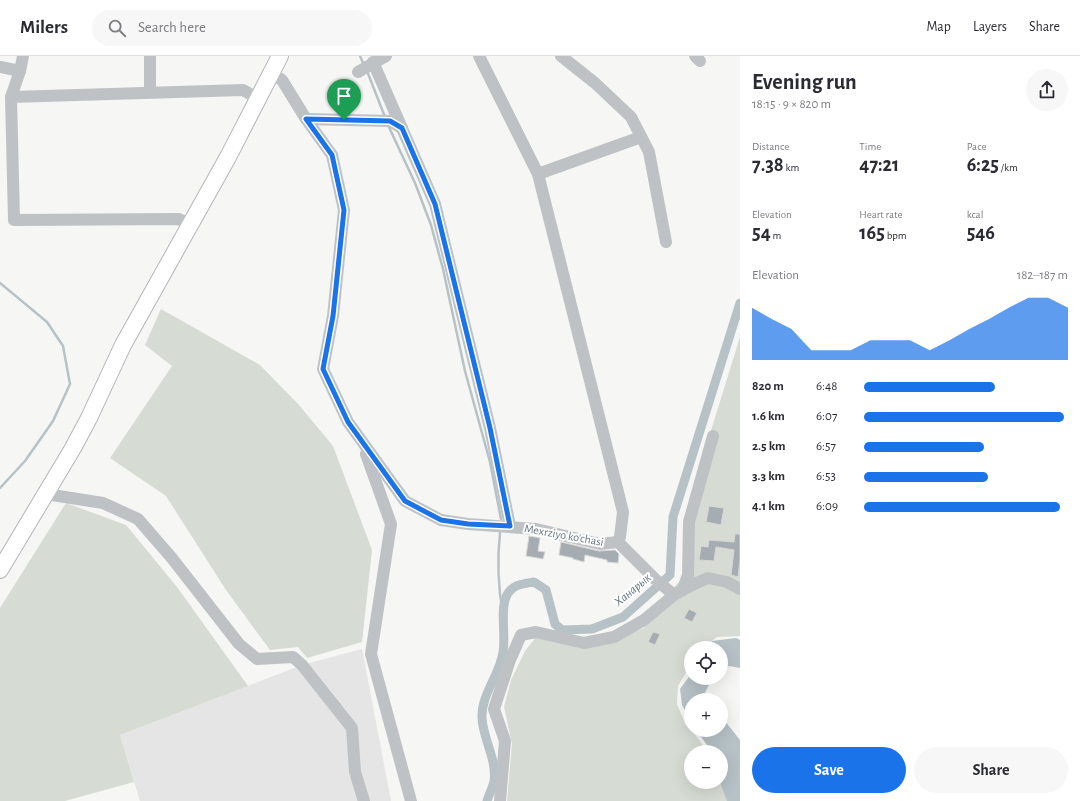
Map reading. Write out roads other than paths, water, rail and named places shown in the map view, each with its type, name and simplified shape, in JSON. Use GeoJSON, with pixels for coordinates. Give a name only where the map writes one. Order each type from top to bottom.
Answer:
{"type":"FeatureCollection","features":[{"type":"Feature","properties":{"kind":"main road"},"geometry":{"type":"LineString","coordinates":[[0,570],[74,448],[123,345],[228,157],[257,98],[280,56]]}},
{"type":"Feature","properties":{"kind":"street"},"geometry":{"type":"LineString","coordinates":[[23,56],[20,71],[11,97],[14,220],[179,219],[190,225]]}},
{"type":"Feature","properties":{"kind":"street"},"geometry":{"type":"LineString","coordinates":[[150,56],[150,92]]}},
{"type":"Feature","properties":{"kind":"street"},"geometry":{"type":"LineString","coordinates":[[386,56],[365,68],[402,128],[435,204],[490,428],[510,526]]}},
{"type":"Feature","properties":{"kind":"street"},"geometry":{"type":"LineString","coordinates":[[479,56],[538,174],[623,512],[618,542],[655,579],[678,592]]}},
{"type":"Feature","properties":{"kind":"street"},"geometry":{"type":"LineString","coordinates":[[561,56],[595,83],[631,117],[649,152],[666,242]]}},
{"type":"Feature","properties":{"kind":"street"},"geometry":{"type":"LineString","coordinates":[[0,67],[20,71]]}},
{"type":"Feature","properties":{"kind":"street","name":"Mexrziyo ko'chasi"},"geometry":{"type":"LineString","coordinates":[[270,73],[282,80],[306,119],[332,155],[344,210],[333,316],[323,369],[348,422],[405,501],[441,520],[468,524],[536,529],[600,544],[618,542]]}},
{"type":"Feature","properties":{"kind":"street"},"geometry":{"type":"LineString","coordinates":[[11,97],[243,90],[257,98]]}},
{"type":"Feature","properties":{"kind":"street"},"geometry":{"type":"LineString","coordinates":[[306,119],[386,121],[402,128]]}},
{"type":"Feature","properties":{"kind":"street"},"geometry":{"type":"LineString","coordinates":[[538,174],[641,136]]}},
{"type":"Feature","properties":{"kind":"street"},"geometry":{"type":"LineString","coordinates":[[678,592],[688,575],[689,522],[713,436]]}},
{"type":"Feature","properties":{"kind":"street"},"geometry":{"type":"LineString","coordinates":[[362,440],[392,524],[371,654],[411,801]]}},
{"type":"Feature","properties":{"kind":"street"},"geometry":{"type":"LineString","coordinates":[[46,494],[103,503],[138,519],[171,557],[239,644],[258,659],[293,657],[302,665],[352,728],[355,772],[364,801]]}},
{"type":"Feature","properties":{"kind":"street"},"geometry":{"type":"LineString","coordinates":[[500,801],[505,742],[494,710],[510,660],[521,635],[536,632],[584,643],[614,638],[644,620],[678,592],[708,578],[727,582],[740,589]]}},
{"type":"Feature","properties":{"kind":"waterway"},"geometry":{"type":"LineString","coordinates":[[360,56],[364,65]]}},
{"type":"Feature","properties":{"kind":"waterway"},"geometry":{"type":"LineString","coordinates":[[367,71],[385,117]]}},
{"type":"Feature","properties":{"kind":"waterway"},"geometry":{"type":"LineString","coordinates":[[388,125],[415,183],[431,225],[443,269],[465,371],[490,462],[501,519]]}},
{"type":"Feature","properties":{"kind":"waterway"},"geometry":{"type":"LineString","coordinates":[[0,283],[47,322],[63,346],[70,384],[53,421],[25,461],[0,488]]}},
{"type":"Feature","properties":{"kind":"waterway","name":"Ханарык"},"geometry":{"type":"LineString","coordinates":[[487,801],[494,781],[494,765],[483,726],[482,709],[503,652],[503,609],[508,593],[511,589],[521,584],[534,582],[546,590],[555,624],[562,630],[592,629],[623,617],[670,575],[673,517],[740,303]]}},
{"type":"Feature","properties":{"kind":"waterway"},"geometry":{"type":"LineString","coordinates":[[500,533],[498,574],[503,614]]}}]}
